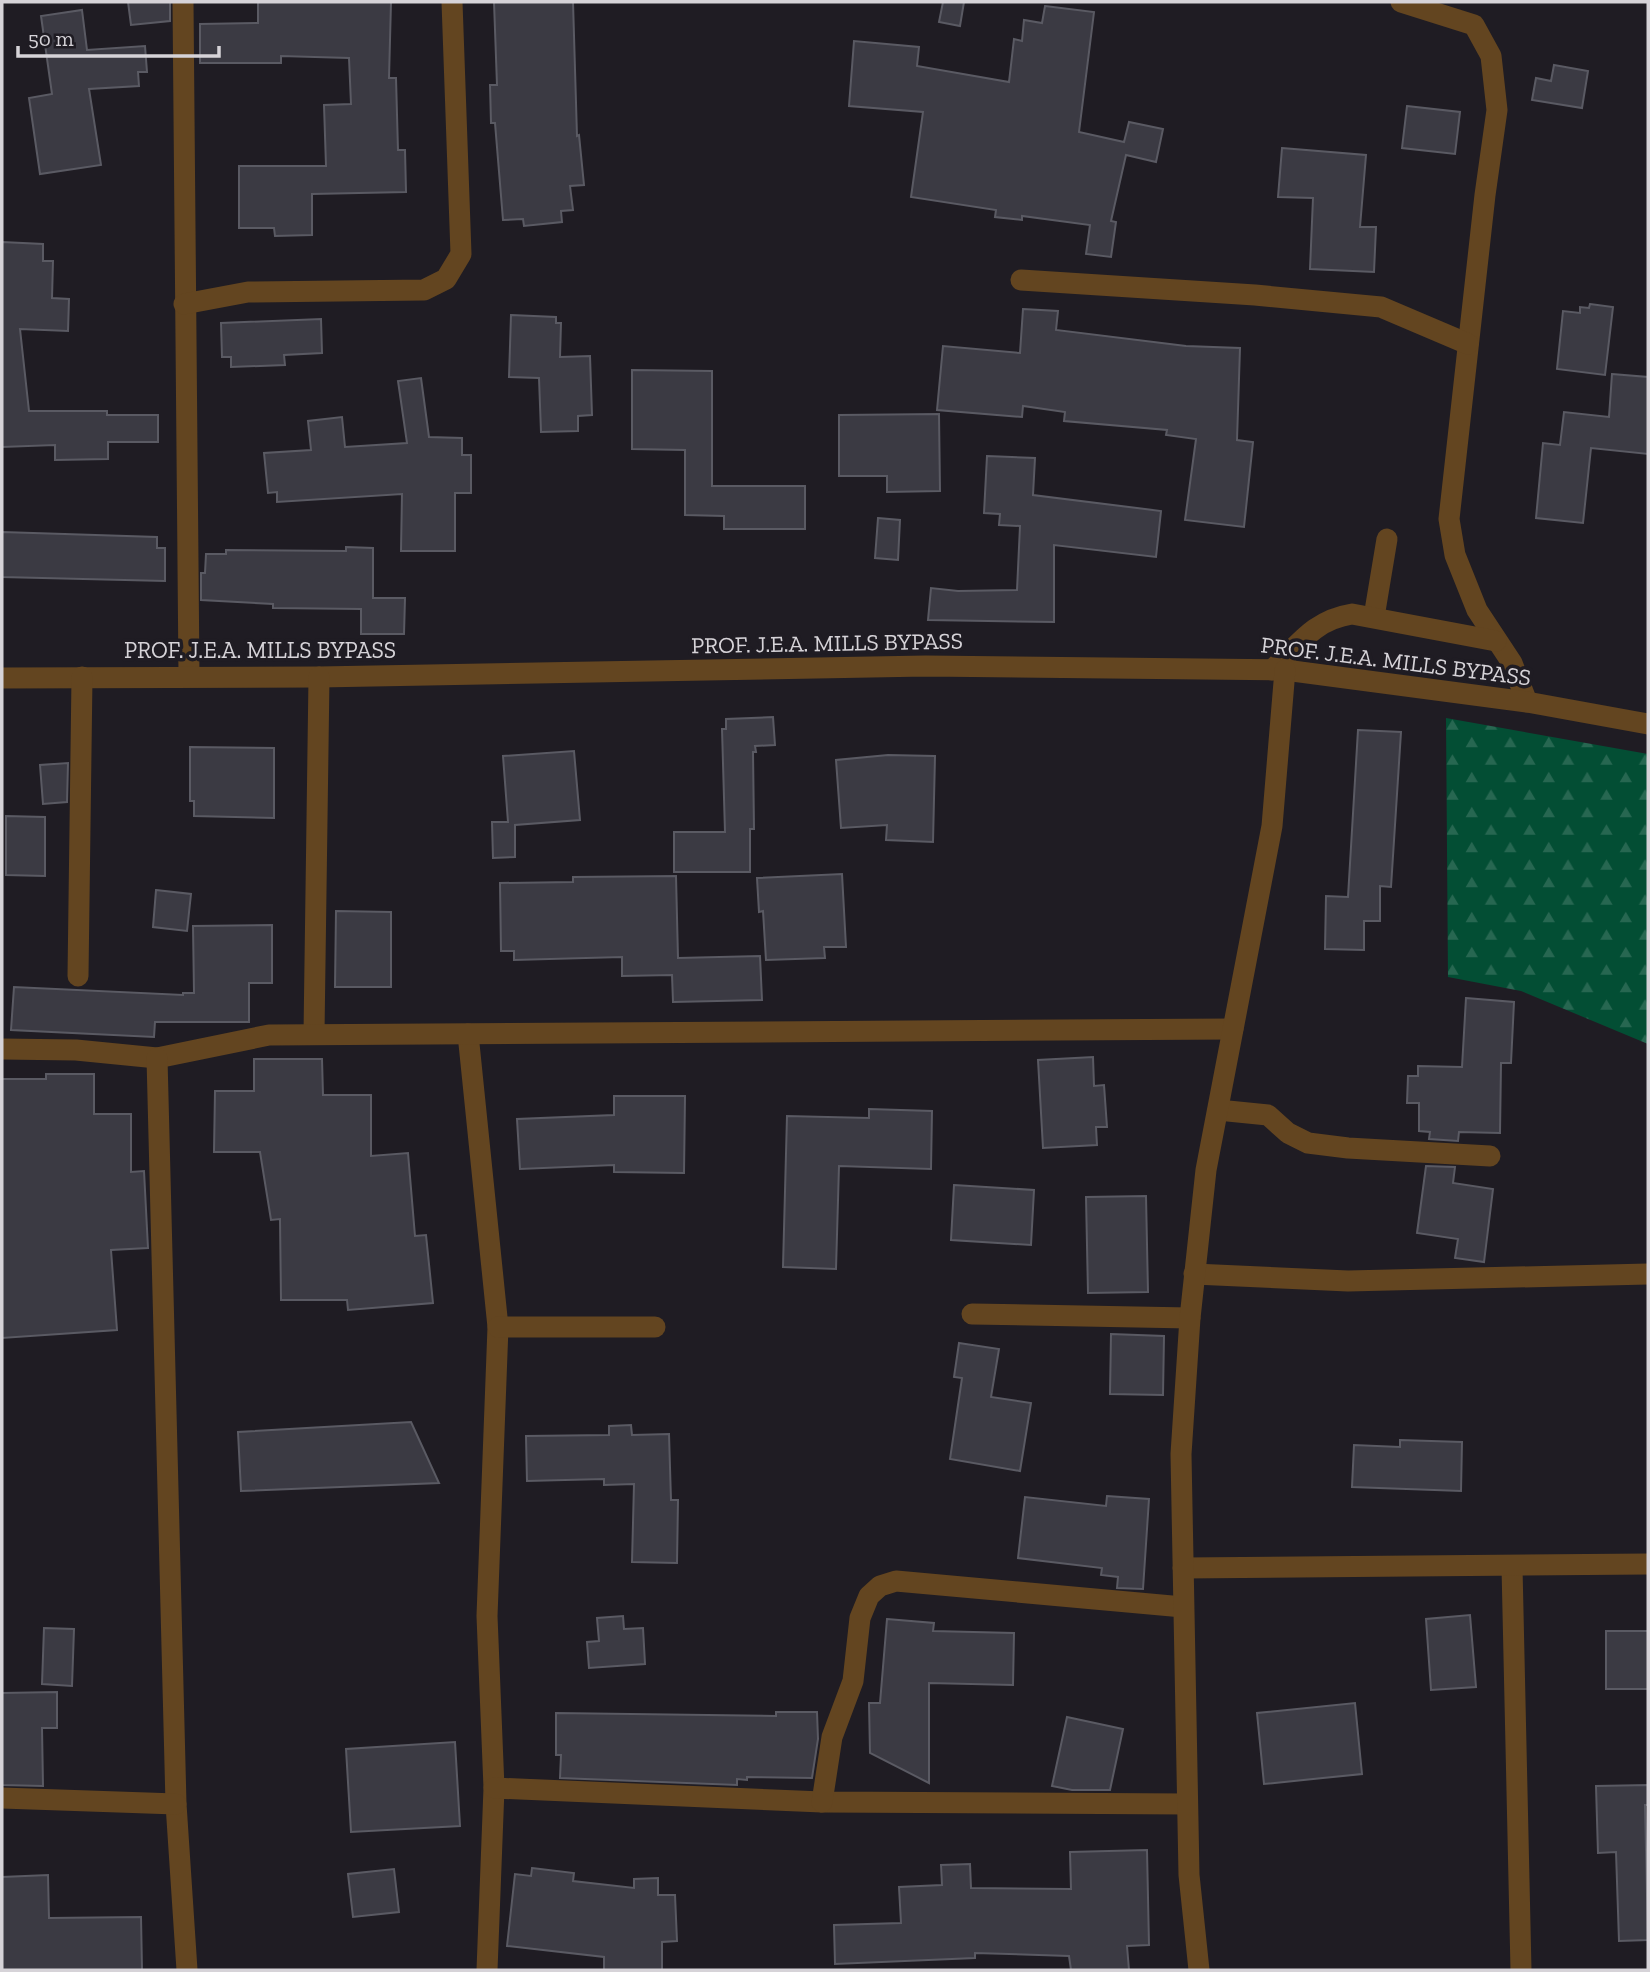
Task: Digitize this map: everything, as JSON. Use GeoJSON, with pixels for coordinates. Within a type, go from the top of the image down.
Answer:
{"type":"FeatureCollection","features":[{"type":"Feature","properties":{"kind":"street"},"geometry":{"type":"LineString","coordinates":[[183,2],[189,676]]}},
{"type":"Feature","properties":{"kind":"street"},"geometry":{"type":"LineString","coordinates":[[184,304],[248,292],[424,290],[446,279],[461,254],[452,2]]}},
{"type":"Feature","properties":{"kind":"street"},"geometry":{"type":"LineString","coordinates":[[1401,2],[1474,25],[1491,56],[1497,110],[1449,519],[1455,555],[1477,610],[1512,663],[1527,702]]}},
{"type":"Feature","properties":{"kind":"street"},"geometry":{"type":"LineString","coordinates":[[1021,280],[1255,295],[1381,307],[1468,344]]}},
{"type":"Feature","properties":{"kind":"street"},"geometry":{"type":"LineString","coordinates":[[1374,617],[1387,539]]}},
{"type":"Feature","properties":{"kind":"street"},"geometry":{"type":"LineString","coordinates":[[1199,1970],[1189,1875],[1181,1454],[1190,1318],[1206,1171],[1272,827],[1279,670],[1318,625],[1333,617],[1352,614],[1496,641]]}},
{"type":"Feature","properties":{"kind":"street","name":"PROF. J.E.A. MILLS BYPASS"},"geometry":{"type":"LineString","coordinates":[[2,678],[318,677],[926,666],[1279,670],[1527,702],[1648,724]]}},
{"type":"Feature","properties":{"kind":"street"},"geometry":{"type":"LineString","coordinates":[[78,976],[82,677]]}},
{"type":"Feature","properties":{"kind":"street"},"geometry":{"type":"LineString","coordinates":[[314,1034],[318,677]]}},
{"type":"Feature","properties":{"kind":"street"},"geometry":{"type":"LineString","coordinates":[[2,1049],[76,1050],[157,1058],[269,1035],[1233,1029]]}},
{"type":"Feature","properties":{"kind":"street"},"geometry":{"type":"LineString","coordinates":[[468,1034],[498,1326],[488,1616],[494,1788],[487,1970]]}},
{"type":"Feature","properties":{"kind":"street"},"geometry":{"type":"LineString","coordinates":[[157,1058],[176,1804],[187,1970]]}},
{"type":"Feature","properties":{"kind":"street"},"geometry":{"type":"LineString","coordinates":[[1218,1110],[1268,1115],[1297,1140],[1308,1143],[1348,1148],[1490,1156]]}},
{"type":"Feature","properties":{"kind":"street"},"geometry":{"type":"LineString","coordinates":[[1194,1274],[1348,1281],[1648,1274]]}},
{"type":"Feature","properties":{"kind":"street"},"geometry":{"type":"LineString","coordinates":[[972,1314],[1190,1318]]}},
{"type":"Feature","properties":{"kind":"street"},"geometry":{"type":"LineString","coordinates":[[498,1326],[655,1327]]}},
{"type":"Feature","properties":{"kind":"street"},"geometry":{"type":"LineString","coordinates":[[1183,1568],[1648,1564]]}},
{"type":"Feature","properties":{"kind":"street"},"geometry":{"type":"LineString","coordinates":[[1512,1567],[1521,1970]]}},
{"type":"Feature","properties":{"kind":"street"},"geometry":{"type":"LineString","coordinates":[[822,1802],[832,1737],[853,1681],[860,1618],[869,1596],[880,1586],[896,1581],[1183,1607]]}},
{"type":"Feature","properties":{"kind":"street"},"geometry":{"type":"LineString","coordinates":[[494,1788],[822,1802],[1187,1804]]}},
{"type":"Feature","properties":{"kind":"street"},"geometry":{"type":"LineString","coordinates":[[2,1798],[176,1804]]}},
{"type":"Feature","properties":{"kind":"green space"},"geometry":{"type":"Polygon","coordinates":[[[1446,718],[1648,754],[1648,1044],[1521,991],[1448,977],[1446,718]]]}},
{"type":"Feature","properties":{"kind":"building"},"geometry":{"type":"Polygon","coordinates":[[[128,2],[170,2],[170,21],[131,25],[128,2]]]}},
{"type":"Feature","properties":{"kind":"building"},"geometry":{"type":"Polygon","coordinates":[[[258,2],[391,2],[389,78],[396,78],[398,150],[405,150],[406,192],[312,194],[312,235],[275,236],[274,228],[239,228],[239,166],[326,166],[324,105],[351,104],[349,58],[281,56],[281,63],[200,63],[200,24],[258,23],[258,2]]]}},
{"type":"Feature","properties":{"kind":"building"},"geometry":{"type":"Polygon","coordinates":[[[494,2],[573,2],[577,136],[579,135],[584,185],[570,186],[573,210],[561,211],[562,222],[524,226],[523,219],[503,220],[495,123],[491,123],[490,85],[497,85],[494,2]]]}},
{"type":"Feature","properties":{"kind":"building"},"geometry":{"type":"Polygon","coordinates":[[[943,2],[964,2],[960,26],[939,22],[943,2]]]}},
{"type":"Feature","properties":{"kind":"building"},"geometry":{"type":"Polygon","coordinates":[[[1045,6],[1094,12],[1079,132],[1124,142],[1129,122],[1163,129],[1156,162],[1126,155],[1111,221],[1116,222],[1111,257],[1086,254],[1090,225],[1022,216],[1022,220],[995,217],[996,210],[911,197],[923,112],[849,106],[854,41],[919,47],[917,66],[1009,82],[1014,39],[1022,41],[1024,20],[1042,23],[1045,6]]]}},
{"type":"Feature","properties":{"kind":"building"},"geometry":{"type":"Polygon","coordinates":[[[82,10],[87,50],[145,46],[147,72],[138,72],[139,86],[89,89],[101,165],[40,174],[29,98],[52,94],[41,16],[82,10]]]}},
{"type":"Feature","properties":{"kind":"building"},"geometry":{"type":"Polygon","coordinates":[[[1554,65],[1588,71],[1582,108],[1532,100],[1536,78],[1551,81],[1554,65]]]}},
{"type":"Feature","properties":{"kind":"building"},"geometry":{"type":"Polygon","coordinates":[[[1407,106],[1460,112],[1455,154],[1402,148],[1407,106]]]}},
{"type":"Feature","properties":{"kind":"building"},"geometry":{"type":"Polygon","coordinates":[[[1282,148],[1366,155],[1360,227],[1376,227],[1374,272],[1310,269],[1313,198],[1278,197],[1282,148]]]}},
{"type":"Feature","properties":{"kind":"building"},"geometry":{"type":"Polygon","coordinates":[[[2,242],[43,244],[43,261],[53,261],[52,298],[69,299],[68,331],[20,329],[29,411],[107,411],[107,415],[158,415],[158,442],[108,442],[108,459],[55,460],[55,445],[2,447],[2,242]]]}},
{"type":"Feature","properties":{"kind":"building"},"geometry":{"type":"Polygon","coordinates":[[[1590,304],[1613,307],[1605,375],[1557,369],[1563,311],[1580,313],[1580,307],[1589,308],[1590,304]]]}},
{"type":"Feature","properties":{"kind":"building"},"geometry":{"type":"Polygon","coordinates":[[[1023,309],[1058,311],[1056,330],[1186,346],[1240,348],[1237,440],[1253,442],[1244,527],[1185,520],[1196,439],[1166,435],[1167,430],[1064,421],[1065,412],[1023,406],[1022,417],[937,410],[943,346],[1020,353],[1023,309]]]}},
{"type":"Feature","properties":{"kind":"building"},"geometry":{"type":"Polygon","coordinates":[[[511,315],[556,317],[556,323],[561,323],[560,357],[590,356],[592,415],[578,416],[578,431],[541,432],[539,378],[509,377],[511,315]]]}},
{"type":"Feature","properties":{"kind":"building"},"geometry":{"type":"Polygon","coordinates":[[[321,319],[322,353],[284,355],[285,365],[231,367],[231,357],[222,357],[221,323],[321,319]]]}},
{"type":"Feature","properties":{"kind":"building"},"geometry":{"type":"Polygon","coordinates":[[[632,370],[712,371],[712,486],[805,486],[805,529],[724,529],[724,516],[685,515],[685,450],[632,449],[632,370]]]}},
{"type":"Feature","properties":{"kind":"building"},"geometry":{"type":"Polygon","coordinates":[[[1612,374],[1648,377],[1648,454],[1591,448],[1583,523],[1536,518],[1543,443],[1560,445],[1564,412],[1609,417],[1612,374]]]}},
{"type":"Feature","properties":{"kind":"building"},"geometry":{"type":"Polygon","coordinates":[[[421,378],[429,437],[462,438],[462,455],[471,455],[471,493],[455,493],[455,551],[401,551],[402,494],[277,502],[277,492],[268,493],[264,453],[311,450],[308,421],[342,417],[345,447],[407,443],[398,381],[421,378]]]}},
{"type":"Feature","properties":{"kind":"building"},"geometry":{"type":"Polygon","coordinates":[[[939,414],[940,491],[887,492],[887,476],[839,476],[839,415],[939,414]]]}},
{"type":"Feature","properties":{"kind":"building"},"geometry":{"type":"Polygon","coordinates":[[[987,456],[1035,458],[1033,495],[1161,511],[1156,557],[1054,545],[1054,622],[928,620],[931,588],[958,591],[1017,590],[1020,526],[999,525],[1000,514],[984,513],[987,456]]]}},
{"type":"Feature","properties":{"kind":"building"},"geometry":{"type":"Polygon","coordinates":[[[878,518],[900,520],[898,560],[875,558],[878,518]]]}},
{"type":"Feature","properties":{"kind":"building"},"geometry":{"type":"Polygon","coordinates":[[[2,532],[157,537],[157,548],[165,548],[165,581],[2,577],[2,532]]]}},
{"type":"Feature","properties":{"kind":"building"},"geometry":{"type":"Polygon","coordinates":[[[346,547],[373,548],[373,598],[405,598],[404,634],[361,634],[361,609],[273,608],[273,604],[201,600],[201,573],[205,573],[206,554],[226,554],[226,550],[346,551],[346,547]]]}},
{"type":"Feature","properties":{"kind":"building"},"geometry":{"type":"Polygon","coordinates":[[[773,717],[775,745],[755,746],[756,752],[753,752],[754,829],[750,829],[750,872],[674,872],[674,832],[725,832],[722,729],[726,729],[726,719],[773,717]]]}},
{"type":"Feature","properties":{"kind":"building"},"geometry":{"type":"Polygon","coordinates":[[[1358,730],[1401,732],[1391,887],[1380,886],[1380,921],[1364,921],[1364,950],[1325,949],[1326,896],[1348,897],[1358,730]]]}},
{"type":"Feature","properties":{"kind":"building"},"geometry":{"type":"Polygon","coordinates":[[[190,747],[274,748],[274,818],[194,816],[194,801],[190,801],[190,747]]]}},
{"type":"Feature","properties":{"kind":"building"},"geometry":{"type":"Polygon","coordinates":[[[574,751],[580,820],[515,825],[515,857],[493,858],[492,822],[508,822],[503,756],[574,751]]]}},
{"type":"Feature","properties":{"kind":"building"},"geometry":{"type":"Polygon","coordinates":[[[888,755],[935,756],[933,842],[886,840],[887,825],[841,828],[836,760],[888,755]]]}},
{"type":"Feature","properties":{"kind":"building"},"geometry":{"type":"Polygon","coordinates":[[[68,763],[67,802],[43,804],[40,765],[68,763]]]}},
{"type":"Feature","properties":{"kind":"building"},"geometry":{"type":"Polygon","coordinates":[[[6,816],[45,817],[45,876],[6,875],[6,816]]]}},
{"type":"Feature","properties":{"kind":"building"},"geometry":{"type":"Polygon","coordinates":[[[842,874],[846,947],[824,947],[825,958],[766,960],[763,911],[759,912],[757,878],[842,874]]]}},
{"type":"Feature","properties":{"kind":"building"},"geometry":{"type":"Polygon","coordinates":[[[676,876],[678,958],[760,956],[762,1000],[673,1002],[672,975],[622,976],[622,957],[514,960],[514,951],[501,951],[500,883],[573,882],[573,877],[676,876]]]}},
{"type":"Feature","properties":{"kind":"building"},"geometry":{"type":"Polygon","coordinates":[[[156,890],[191,894],[187,931],[153,927],[156,890]]]}},
{"type":"Feature","properties":{"kind":"building"},"geometry":{"type":"Polygon","coordinates":[[[336,911],[391,912],[391,987],[335,987],[336,911]]]}},
{"type":"Feature","properties":{"kind":"building"},"geometry":{"type":"Polygon","coordinates":[[[272,925],[272,983],[249,983],[249,1022],[155,1022],[154,1037],[11,1030],[14,987],[183,995],[194,993],[193,926],[272,925]]]}},
{"type":"Feature","properties":{"kind":"building"},"geometry":{"type":"Polygon","coordinates":[[[1466,998],[1514,1002],[1511,1063],[1501,1063],[1500,1133],[1459,1132],[1458,1141],[1429,1139],[1430,1132],[1419,1131],[1419,1103],[1407,1103],[1408,1076],[1418,1076],[1418,1066],[1462,1067],[1466,998]]]}},
{"type":"Feature","properties":{"kind":"building"},"geometry":{"type":"Polygon","coordinates":[[[1093,1057],[1094,1086],[1104,1085],[1107,1127],[1096,1127],[1097,1145],[1043,1148],[1038,1060],[1093,1057]]]}},
{"type":"Feature","properties":{"kind":"building"},"geometry":{"type":"Polygon","coordinates":[[[254,1059],[322,1059],[323,1095],[371,1095],[371,1156],[408,1153],[415,1236],[426,1235],[433,1303],[348,1310],[347,1300],[281,1300],[280,1219],[271,1220],[260,1152],[214,1152],[215,1091],[254,1091],[254,1059]]]}},
{"type":"Feature","properties":{"kind":"building"},"geometry":{"type":"Polygon","coordinates":[[[46,1074],[94,1074],[94,1114],[131,1114],[131,1172],[144,1171],[148,1248],[111,1250],[117,1330],[2,1338],[2,1079],[46,1079],[46,1074]]]}},
{"type":"Feature","properties":{"kind":"building"},"geometry":{"type":"Polygon","coordinates":[[[614,1096],[685,1096],[684,1173],[614,1172],[614,1165],[520,1169],[517,1119],[614,1115],[614,1096]]]}},
{"type":"Feature","properties":{"kind":"building"},"geometry":{"type":"Polygon","coordinates":[[[869,1109],[932,1111],[931,1169],[839,1166],[836,1269],[783,1267],[787,1116],[869,1118],[869,1109]]]}},
{"type":"Feature","properties":{"kind":"building"},"geometry":{"type":"Polygon","coordinates":[[[1426,1166],[1455,1167],[1453,1183],[1493,1189],[1484,1262],[1455,1258],[1458,1239],[1417,1233],[1426,1166]]]}},
{"type":"Feature","properties":{"kind":"building"},"geometry":{"type":"Polygon","coordinates":[[[954,1185],[1034,1190],[1031,1245],[951,1240],[954,1185]]]}},
{"type":"Feature","properties":{"kind":"building"},"geometry":{"type":"Polygon","coordinates":[[[1146,1196],[1148,1292],[1088,1293],[1086,1197],[1146,1196]]]}},
{"type":"Feature","properties":{"kind":"building"},"geometry":{"type":"Polygon","coordinates":[[[1111,1334],[1164,1336],[1163,1395],[1110,1394],[1111,1334]]]}},
{"type":"Feature","properties":{"kind":"building"},"geometry":{"type":"Polygon","coordinates":[[[959,1343],[999,1349],[991,1397],[1031,1403],[1020,1471],[950,1459],[962,1378],[954,1377],[959,1343]]]}},
{"type":"Feature","properties":{"kind":"building"},"geometry":{"type":"Polygon","coordinates":[[[411,1422],[439,1483],[241,1491],[238,1432],[411,1422]]]}},
{"type":"Feature","properties":{"kind":"building"},"geometry":{"type":"Polygon","coordinates":[[[631,1425],[632,1435],[669,1434],[671,1500],[678,1500],[677,1563],[632,1562],[634,1484],[604,1485],[604,1479],[527,1481],[526,1436],[609,1435],[609,1426],[631,1425]]]}},
{"type":"Feature","properties":{"kind":"building"},"geometry":{"type":"Polygon","coordinates":[[[1400,1440],[1462,1442],[1461,1491],[1352,1487],[1354,1445],[1400,1447],[1400,1440]]]}},
{"type":"Feature","properties":{"kind":"building"},"geometry":{"type":"Polygon","coordinates":[[[1107,1496],[1149,1499],[1143,1589],[1117,1588],[1118,1577],[1101,1575],[1102,1568],[1018,1558],[1025,1497],[1106,1506],[1107,1496]]]}},
{"type":"Feature","properties":{"kind":"building"},"geometry":{"type":"Polygon","coordinates":[[[1470,1615],[1476,1687],[1431,1690],[1426,1619],[1470,1615]]]}},
{"type":"Feature","properties":{"kind":"building"},"geometry":{"type":"Polygon","coordinates":[[[623,1616],[624,1629],[643,1628],[645,1664],[589,1668],[587,1642],[599,1641],[597,1618],[623,1616]]]}},
{"type":"Feature","properties":{"kind":"building"},"geometry":{"type":"Polygon","coordinates":[[[887,1619],[934,1623],[933,1631],[1014,1633],[1013,1685],[929,1683],[929,1783],[870,1753],[869,1703],[880,1703],[887,1619]]]}},
{"type":"Feature","properties":{"kind":"building"},"geometry":{"type":"Polygon","coordinates":[[[44,1628],[74,1629],[72,1686],[42,1684],[44,1628]]]}},
{"type":"Feature","properties":{"kind":"building"},"geometry":{"type":"Polygon","coordinates":[[[1606,1631],[1648,1631],[1648,1689],[1606,1689],[1606,1631]]]}},
{"type":"Feature","properties":{"kind":"building"},"geometry":{"type":"Polygon","coordinates":[[[57,1692],[57,1728],[42,1728],[43,1786],[2,1785],[2,1693],[57,1692]]]}},
{"type":"Feature","properties":{"kind":"building"},"geometry":{"type":"Polygon","coordinates":[[[1355,1703],[1362,1774],[1264,1784],[1257,1713],[1355,1703]]]}},
{"type":"Feature","properties":{"kind":"building"},"geometry":{"type":"Polygon","coordinates":[[[776,1712],[817,1712],[818,1739],[812,1778],[747,1777],[747,1780],[737,1779],[737,1785],[560,1778],[561,1755],[556,1755],[556,1713],[776,1716],[776,1712]]]}},
{"type":"Feature","properties":{"kind":"building"},"geometry":{"type":"Polygon","coordinates":[[[1067,1717],[1123,1729],[1110,1790],[1072,1790],[1052,1786],[1067,1717]]]}},
{"type":"Feature","properties":{"kind":"building"},"geometry":{"type":"Polygon","coordinates":[[[455,1742],[460,1826],[351,1832],[346,1749],[455,1742]]]}},
{"type":"Feature","properties":{"kind":"building"},"geometry":{"type":"Polygon","coordinates":[[[1648,1785],[1648,1805],[1645,1805],[1648,1940],[1619,1941],[1616,1852],[1598,1853],[1596,1786],[1648,1785]]]}},
{"type":"Feature","properties":{"kind":"building"},"geometry":{"type":"Polygon","coordinates":[[[1147,1850],[1149,1945],[1127,1946],[1129,1970],[1071,1970],[1069,1956],[975,1953],[975,1958],[835,1964],[834,1925],[901,1923],[899,1887],[942,1885],[941,1865],[970,1864],[971,1888],[1071,1889],[1070,1852],[1147,1850]]]}},
{"type":"Feature","properties":{"kind":"building"},"geometry":{"type":"Polygon","coordinates":[[[532,1868],[574,1873],[573,1881],[634,1888],[634,1879],[658,1878],[658,1895],[675,1895],[677,1941],[662,1942],[662,1970],[604,1970],[604,1957],[507,1946],[515,1874],[531,1876],[532,1868]]]}},
{"type":"Feature","properties":{"kind":"building"},"geometry":{"type":"Polygon","coordinates":[[[394,1869],[399,1912],[353,1917],[348,1874],[394,1869]]]}},
{"type":"Feature","properties":{"kind":"building"},"geometry":{"type":"Polygon","coordinates":[[[48,1875],[49,1918],[141,1917],[142,1970],[2,1970],[2,1877],[48,1875]]]}}]}
